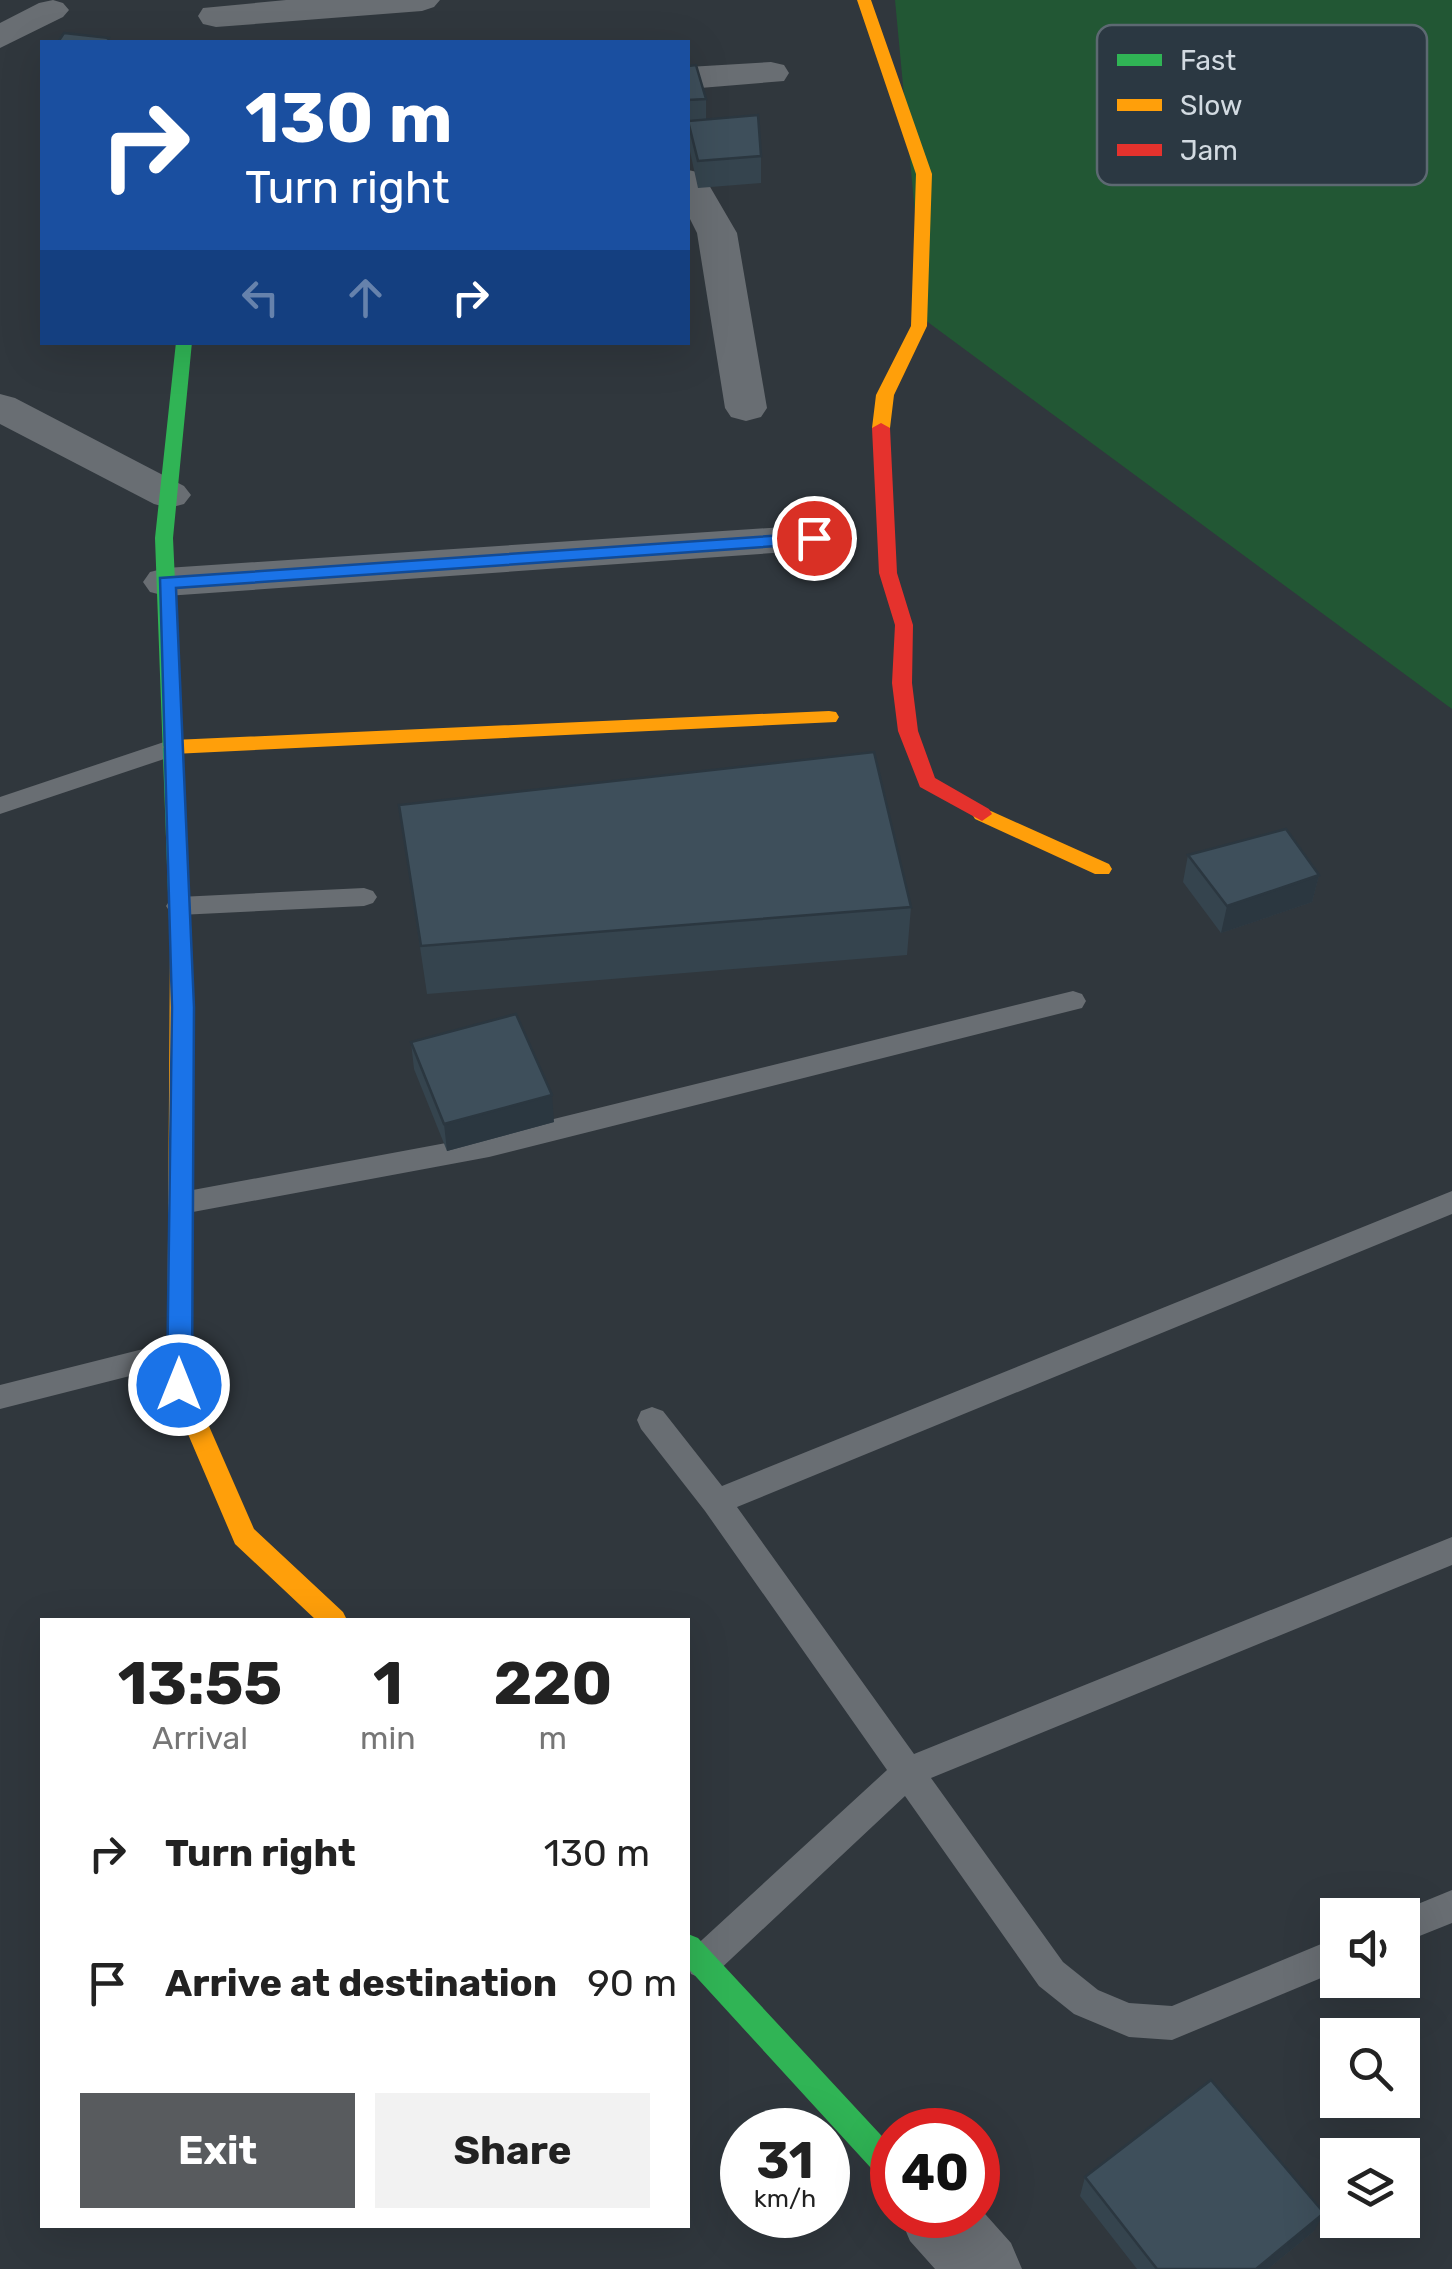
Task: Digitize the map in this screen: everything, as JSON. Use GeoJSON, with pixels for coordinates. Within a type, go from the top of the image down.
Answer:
{"type":"FeatureCollection","features":[{"type":"Feature","properties":{"kind":"street"},"geometry":{"type":"LineString","coordinates":[[215,19],[422,0]]}},
{"type":"Feature","properties":{"kind":"street"},"geometry":{"type":"LineString","coordinates":[[864,0],[924,174],[919,326],[885,395],[878,445],[888,574],[904,625],[902,683],[908,732],[927,782],[1008,828],[1102,869]]}},
{"type":"Feature","properties":{"kind":"street"},"geometry":{"type":"LineString","coordinates":[[0,37],[51,10]]}},
{"type":"Feature","properties":{"kind":"street"},"geometry":{"type":"LineString","coordinates":[[690,78],[771,73]]}},
{"type":"Feature","properties":{"kind":"street"},"geometry":{"type":"LineString","coordinates":[[690,185],[716,233],[746,408]]}},
{"type":"Feature","properties":{"kind":"street"},"geometry":{"type":"LineString","coordinates":[[184,345],[164,538],[183,1007],[179,1385],[244,1536],[332,1618]]}},
{"type":"Feature","properties":{"kind":"street"},"geometry":{"type":"LineString","coordinates":[[0,407],[169,495]]}},
{"type":"Feature","properties":{"kind":"street"},"geometry":{"type":"LineString","coordinates":[[166,582],[814,538]]}},
{"type":"Feature","properties":{"kind":"street"},"geometry":{"type":"LineString","coordinates":[[173,747],[829,717]]}},
{"type":"Feature","properties":{"kind":"street"},"geometry":{"type":"LineString","coordinates":[[695,1955],[870,2144]]}},
{"type":"Feature","properties":{"kind":"street"},"geometry":{"type":"LineString","coordinates":[[957,2238],[985,2269]]}},
{"type":"Feature","properties":{"kind":"lane"},"geometry":{"type":"LineString","coordinates":[[0,806],[173,747]]}},
{"type":"Feature","properties":{"kind":"lane"},"geometry":{"type":"LineString","coordinates":[[179,906],[364,897]]}},
{"type":"Feature","properties":{"kind":"lane"},"geometry":{"type":"LineString","coordinates":[[182,1203],[489,1146],[1073,1000]]}},
{"type":"Feature","properties":{"kind":"lane"},"geometry":{"type":"LineString","coordinates":[[716,1502],[1452,1202]]}},
{"type":"Feature","properties":{"kind":"lane"},"geometry":{"type":"LineString","coordinates":[[0,1397],[179,1352]]}},
{"type":"Feature","properties":{"kind":"lane"},"geometry":{"type":"LineString","coordinates":[[652,1420],[716,1502],[1052,1974],[1100,2008],[1129,2020],[1172,2023],[1320,1961]]}},
{"type":"Feature","properties":{"kind":"lane"},"geometry":{"type":"LineString","coordinates":[[695,1955],[909,1771],[1452,1551]]}},
{"type":"Feature","properties":{"kind":"lane"},"geometry":{"type":"LineString","coordinates":[[1420,1919],[1452,1906]]}},
{"type":"Feature","properties":{"kind":"green space"},"geometry":{"type":"Polygon","coordinates":[[[895,0],[1452,0],[1452,709],[925,320],[895,0]]]}},
{"type":"Feature","properties":{"kind":"building"},"geometry":{"type":"Polygon","coordinates":[[[64,33],[109,38],[108,40],[59,40],[64,33]]]}},
{"type":"Feature","properties":{"kind":"building"},"geometry":{"type":"Polygon","coordinates":[[[696,65],[706,99],[690,100],[690,66],[696,65]]]}},
{"type":"Feature","properties":{"kind":"building"},"geometry":{"type":"Polygon","coordinates":[[[758,115],[761,156],[698,161],[690,121],[758,115]]]}},
{"type":"Feature","properties":{"kind":"building"},"geometry":{"type":"Polygon","coordinates":[[[874,752],[911,907],[421,946],[399,805],[874,752]]]}},
{"type":"Feature","properties":{"kind":"building"},"geometry":{"type":"Polygon","coordinates":[[[1286,829],[1319,875],[1227,906],[1188,855],[1286,829]]]}},
{"type":"Feature","properties":{"kind":"building"},"geometry":{"type":"Polygon","coordinates":[[[516,1014],[552,1095],[444,1124],[411,1042],[516,1014]]]}},
{"type":"Feature","properties":{"kind":"building"},"geometry":{"type":"Polygon","coordinates":[[[1211,2080],[1320,2208],[1320,2216],[1256,2269],[1157,2269],[1085,2177],[1211,2080]]]}},
{"type":"Feature","properties":{"kind":"traffic: fast"},"geometry":{"type":"LineString","coordinates":[[181,947],[164,538],[184,345]]}},
{"type":"Feature","properties":{"kind":"traffic: fast"},"geometry":{"type":"LineString","coordinates":[[690,1950],[870,2144]]}},
{"type":"Feature","properties":{"kind":"traffic: slow"},"geometry":{"type":"LineString","coordinates":[[864,0],[924,174],[919,326],[885,395],[881,428]]}},
{"type":"Feature","properties":{"kind":"traffic: slow"},"geometry":{"type":"LineString","coordinates":[[173,747],[829,717]]}},
{"type":"Feature","properties":{"kind":"traffic: slow"},"geometry":{"type":"LineString","coordinates":[[982,814],[1102,869]]}},
{"type":"Feature","properties":{"kind":"traffic: slow"},"geometry":{"type":"LineString","coordinates":[[181,947],[179,1385],[244,1536],[332,1618]]}},
{"type":"Feature","properties":{"kind":"traffic: jam"},"geometry":{"type":"LineString","coordinates":[[881,428],[888,573],[904,625],[902,683],[908,731],[927,782],[982,814]]}},
{"type":"Feature","properties":{"kind":"route"},"geometry":{"type":"LineString","coordinates":[[179,1385],[183,1007],[166,582],[814,538]]}}]}
